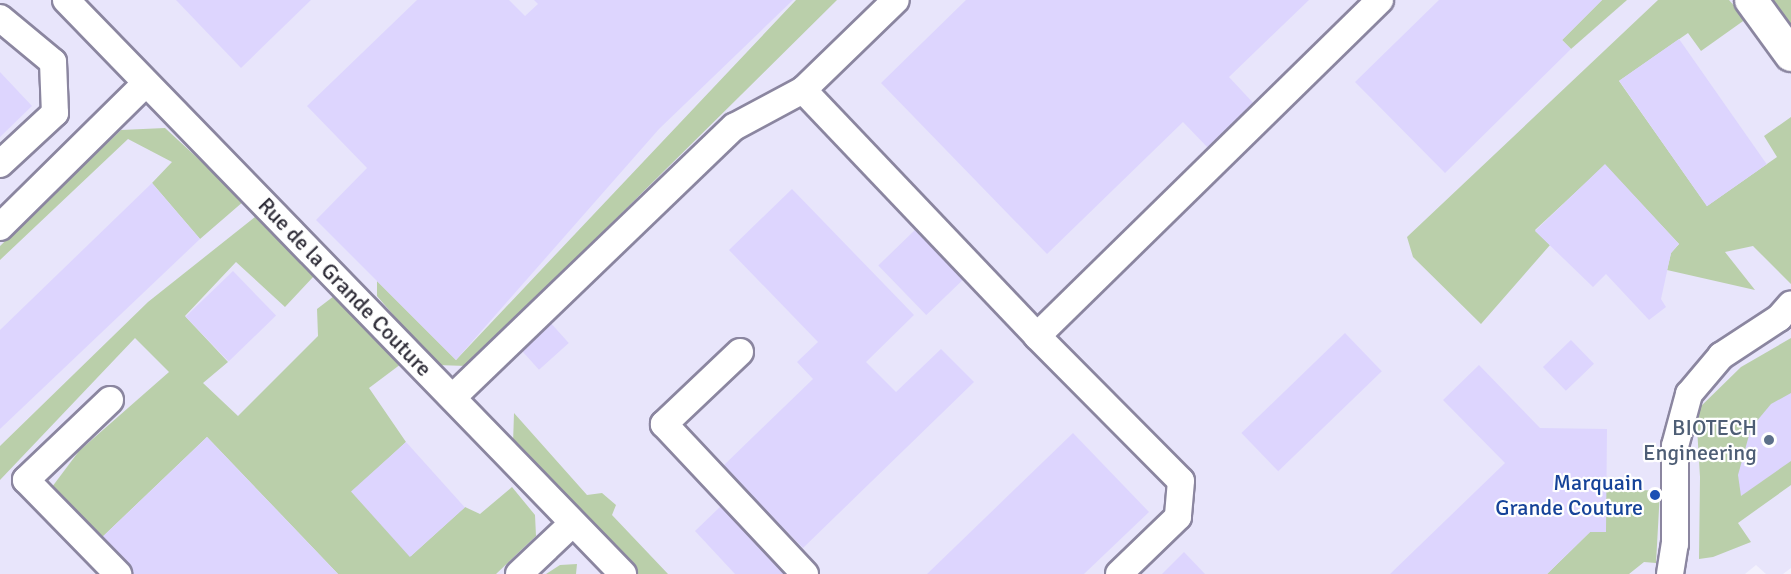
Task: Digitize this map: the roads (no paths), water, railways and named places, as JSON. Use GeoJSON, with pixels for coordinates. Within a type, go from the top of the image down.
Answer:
{"type":"FeatureCollection","features":[{"type":"Feature","properties":{"kind":"main road"},"geometry":{"type":"LineString","coordinates":[[1751,0],[1791,55]]}},
{"type":"Feature","properties":{"kind":"street","name":"Rue de la Grande Couture"},"geometry":{"type":"LineString","coordinates":[[66,0],[145,84],[453,397],[623,574]]}},
{"type":"Feature","properties":{"kind":"street"},"geometry":{"type":"LineString","coordinates":[[453,397],[734,127],[803,90],[896,0]]}},
{"type":"Feature","properties":{"kind":"street"},"geometry":{"type":"LineString","coordinates":[[1036,336],[1380,0]]}},
{"type":"Feature","properties":{"kind":"street"},"geometry":{"type":"LineString","coordinates":[[0,18],[53,62],[55,113],[0,164]]}},
{"type":"Feature","properties":{"kind":"street"},"geometry":{"type":"LineString","coordinates":[[0,227],[145,84]]}},
{"type":"Feature","properties":{"kind":"street"},"geometry":{"type":"LineString","coordinates":[[803,90],[1036,336],[1180,481],[1178,517],[1119,574]]}},
{"type":"Feature","properties":{"kind":"street"},"geometry":{"type":"LineString","coordinates":[[1670,574],[1675,544],[1675,446],[1689,394],[1722,356],[1787,312]]}},
{"type":"Feature","properties":{"kind":"street"},"geometry":{"type":"LineString","coordinates":[[740,352],[664,424],[805,574]]}},
{"type":"Feature","properties":{"kind":"street"},"geometry":{"type":"LineString","coordinates":[[110,400],[26,480],[118,574]]}},
{"type":"Feature","properties":{"kind":"street"},"geometry":{"type":"LineString","coordinates":[[519,574],[573,523]]}},
{"type":"Feature","properties":{"kind":"place","name":"BIOTECH Engineering"},"geometry":{"type":"Point","coordinates":[1769,440]}},
{"type":"Feature","properties":{"kind":"place","name":"Marquain Grande Couture"},"geometry":{"type":"Point","coordinates":[1655,495]}}]}
